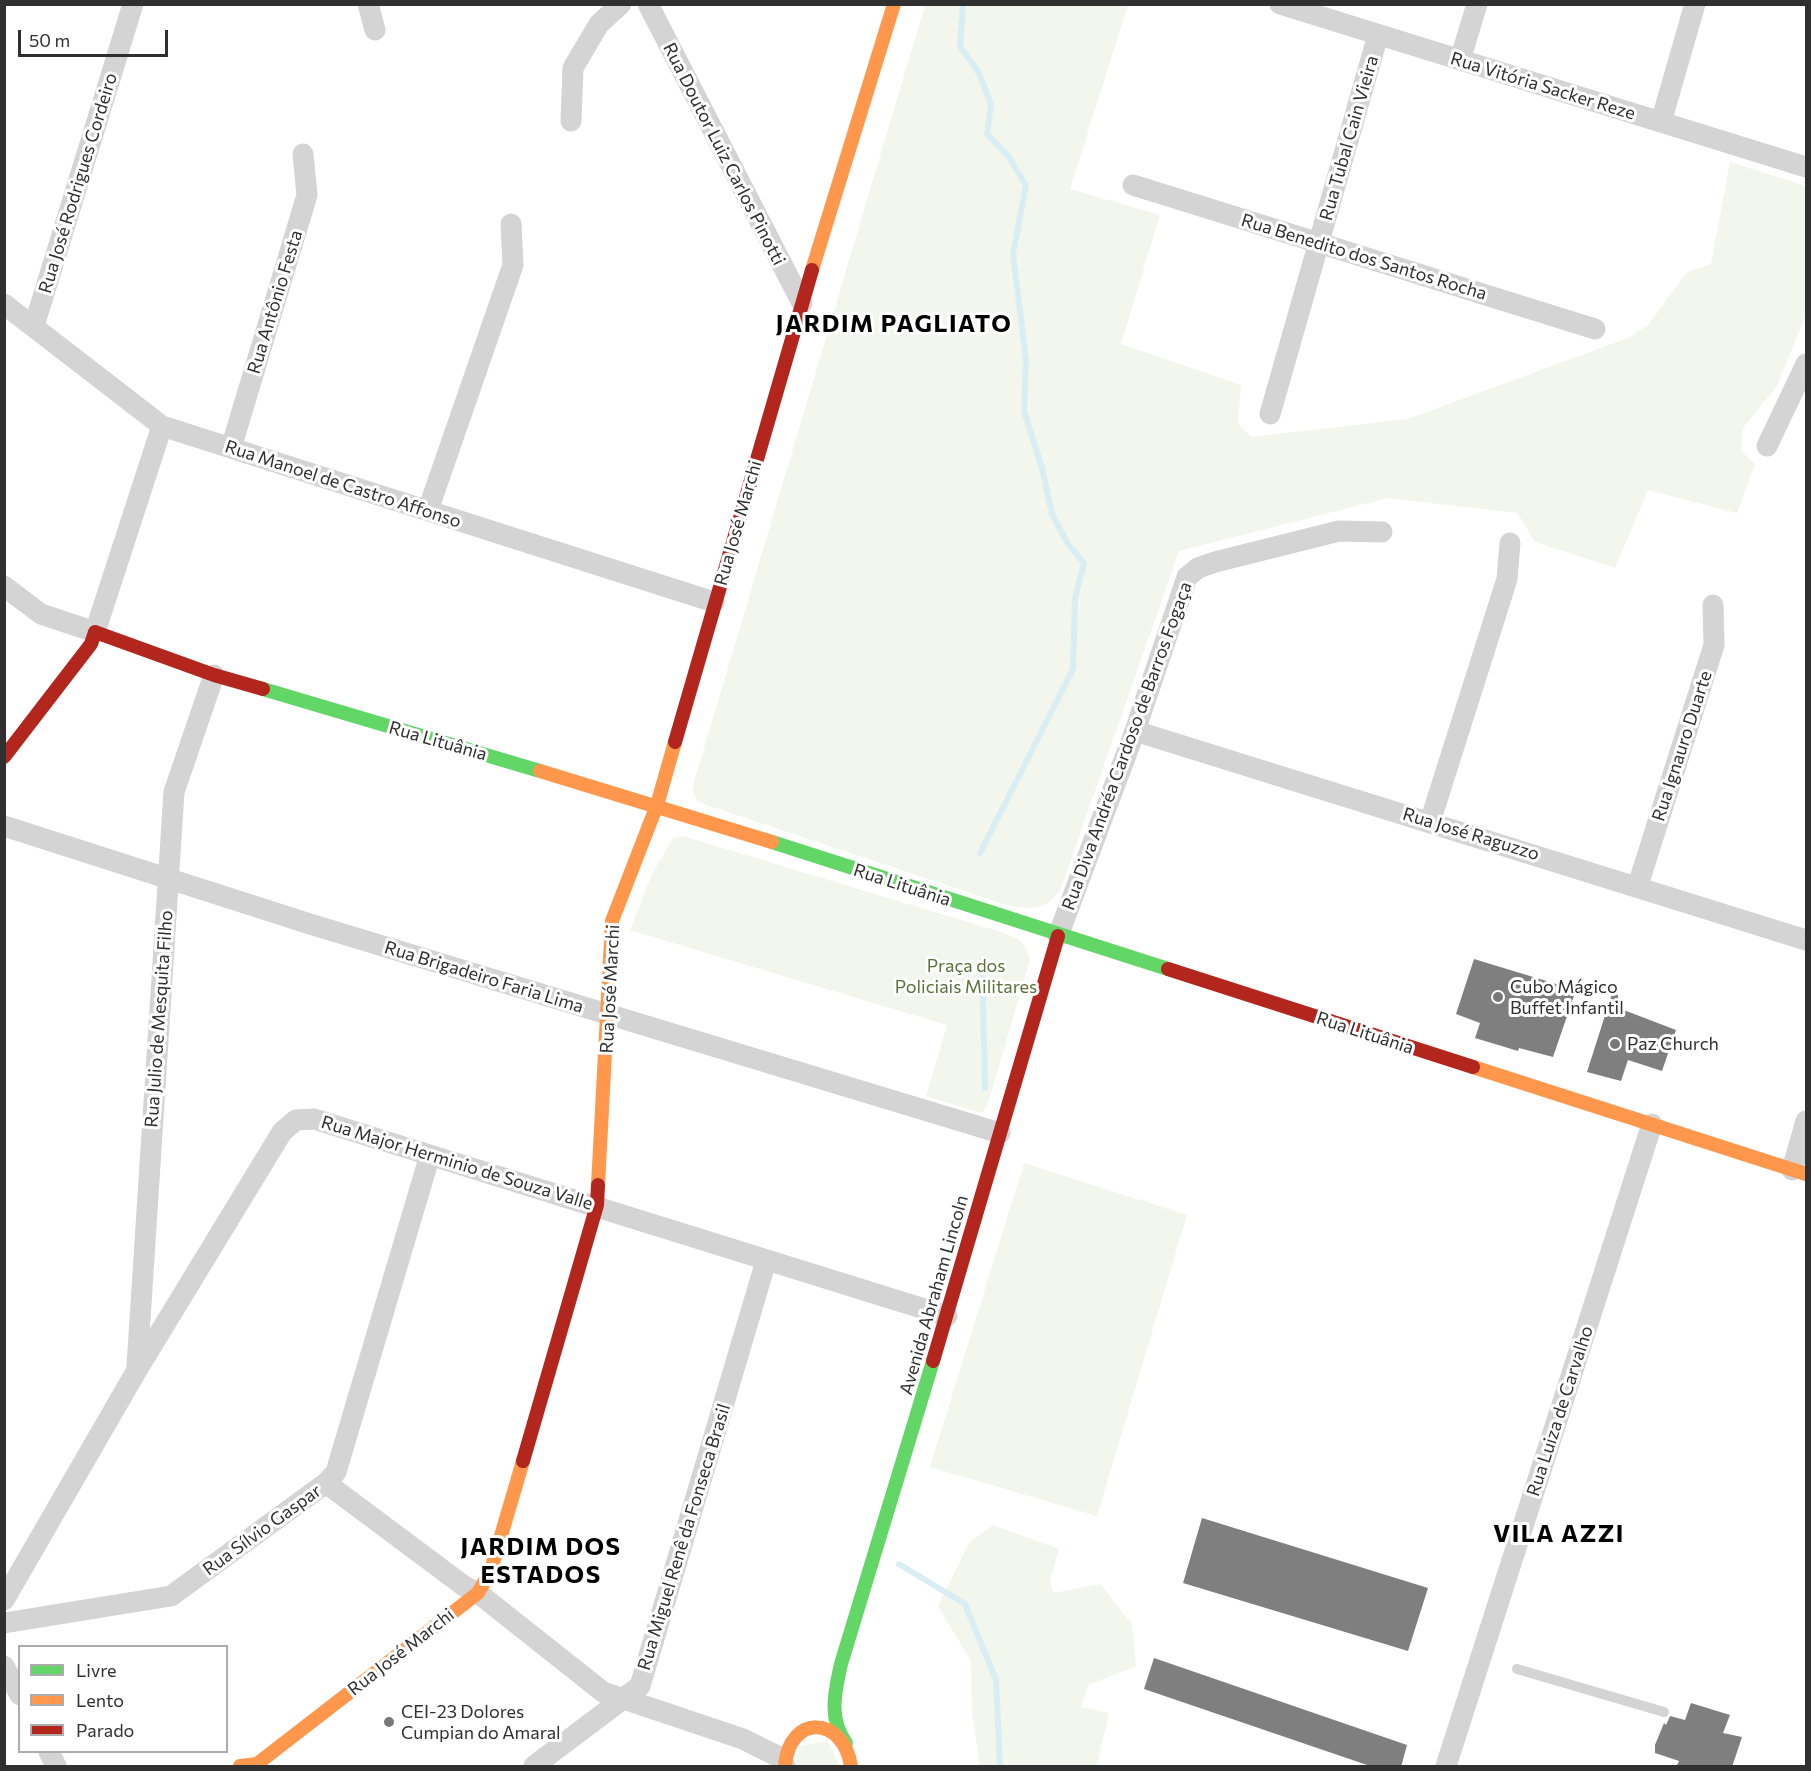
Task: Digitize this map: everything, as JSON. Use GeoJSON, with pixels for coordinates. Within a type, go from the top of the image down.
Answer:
{"type":"FeatureCollection","features":[{"type":"Feature","properties":{"kind":"street","name":"Rua José Rodrigues Cordeiro"},"geometry":{"type":"LineString","coordinates":[[34,326],[133,4]]}},
{"type":"Feature","properties":{"kind":"street"},"geometry":{"type":"LineString","coordinates":[[368,4],[375,30]]}},
{"type":"Feature","properties":{"kind":"street"},"geometry":{"type":"LineString","coordinates":[[571,121],[573,68],[599,24],[621,4]]}},
{"type":"Feature","properties":{"kind":"street","name":"Rua Doutor Luiz Carlos Pinotti"},"geometry":{"type":"LineString","coordinates":[[648,4],[802,303]]}},
{"type":"Feature","properties":{"kind":"street","name":"Rua José Marchi"},"geometry":{"type":"LineString","coordinates":[[240,1767],[258,1765],[478,1593],[492,1570],[597,1205],[609,1015],[612,921],[657,805],[802,303],[894,4]]}},
{"type":"Feature","properties":{"kind":"street","name":"Rua Vitória Sacker Reze"},"geometry":{"type":"LineString","coordinates":[[1280,4],[1806,167]]}},
{"type":"Feature","properties":{"kind":"street"},"geometry":{"type":"LineString","coordinates":[[1460,60],[1477,4]]}},
{"type":"Feature","properties":{"kind":"street"},"geometry":{"type":"LineString","coordinates":[[1660,122],[1695,4]]}},
{"type":"Feature","properties":{"kind":"street","name":"Rua Tubal Cain Vieira"},"geometry":{"type":"LineString","coordinates":[[1270,414],[1378,35]]}},
{"type":"Feature","properties":{"kind":"street","name":"Rua Antônio Festa"},"geometry":{"type":"LineString","coordinates":[[231,448],[307,195],[303,154]]}},
{"type":"Feature","properties":{"kind":"street","name":"Rua Benedito dos Santos Rocha"},"geometry":{"type":"LineString","coordinates":[[1133,185],[1595,329]]}},
{"type":"Feature","properties":{"kind":"street"},"geometry":{"type":"LineString","coordinates":[[428,510],[513,265],[511,224]]}},
{"type":"Feature","properties":{"kind":"street","name":"Rua Manoel de Castro Affonso"},"geometry":{"type":"LineString","coordinates":[[4,304],[162,426],[714,602]]}},
{"type":"Feature","properties":{"kind":"street"},"geometry":{"type":"LineString","coordinates":[[1767,446],[1806,363]]}},
{"type":"Feature","properties":{"kind":"street"},"geometry":{"type":"LineString","coordinates":[[4,757],[91,644],[162,426]]}},
{"type":"Feature","properties":{"kind":"street","name":"Rua Diva Andréa Cardoso de Barros Fogaça"},"geometry":{"type":"LineString","coordinates":[[1058,936],[1135,731],[1187,577],[1198,568],[1339,531],[1382,532]]}},
{"type":"Feature","properties":{"kind":"street"},"geometry":{"type":"LineString","coordinates":[[1430,822],[1507,579],[1510,543]]}},
{"type":"Feature","properties":{"kind":"street","name":"Rua Lituânia"},"geometry":{"type":"LineString","coordinates":[[4,586],[41,614],[214,675],[657,805],[1058,936],[1799,1172]]}},
{"type":"Feature","properties":{"kind":"street","name":"Rua Ignauro Duarte"},"geometry":{"type":"LineString","coordinates":[[1638,885],[1714,645],[1713,605]]}},
{"type":"Feature","properties":{"kind":"street","name":"Rua Julio de Mesquita Filho"},"geometry":{"type":"LineString","coordinates":[[137,1370],[174,792],[214,675]]}},
{"type":"Feature","properties":{"kind":"street","name":"Rua José Raguzzo"},"geometry":{"type":"LineString","coordinates":[[1135,731],[1638,885],[1806,939]]}},
{"type":"Feature","properties":{"kind":"street","name":"Rua Brigadeiro Faria Lima"},"geometry":{"type":"LineString","coordinates":[[4,826],[609,1015],[1000,1132]]}},
{"type":"Feature","properties":{"kind":"street","name":"Avenida Abraham Lincoln"},"geometry":{"type":"LineString","coordinates":[[851,1767],[850,1753],[842,1739],[833,1705],[841,1664],[947,1316],[1058,936]]}},
{"type":"Feature","properties":{"kind":"street","name":"Rua Major Herminio de Souza Valle"},"geometry":{"type":"LineString","coordinates":[[4,1600],[137,1370],[282,1132],[296,1120],[314,1119],[597,1205],[766,1261],[947,1316]]}},
{"type":"Feature","properties":{"kind":"street"},"geometry":{"type":"LineString","coordinates":[[1799,1172],[1806,1121]]}},
{"type":"Feature","properties":{"kind":"street","name":"Rua Luiza de Carvalho"},"geometry":{"type":"LineString","coordinates":[[1446,1767],[1652,1124]]}},
{"type":"Feature","properties":{"kind":"street","name":"Rua Sílvio Gaspar"},"geometry":{"type":"LineString","coordinates":[[4,1623],[171,1596],[326,1483],[336,1472],[430,1155]]}},
{"type":"Feature","properties":{"kind":"street","name":"Rua Miguel Renê da Fonseca Brasil"},"geometry":{"type":"LineString","coordinates":[[534,1767],[640,1686],[766,1261]]}},
{"type":"Feature","properties":{"kind":"street"},"geometry":{"type":"LineString","coordinates":[[142,1290],[148,1299],[160,1303],[172,1304],[181,1298]]}},
{"type":"Feature","properties":{"kind":"street"},"geometry":{"type":"LineString","coordinates":[[326,1483],[464,1586],[478,1593],[603,1692],[743,1739],[772,1753],[785,1766]]}},
{"type":"Feature","properties":{"kind":"street","name":"Avenida Abraham Lincoln"},"geometry":{"type":"LineString","coordinates":[[785,1766],[785,1751],[817,1717],[841,1664]]}},
{"type":"Feature","properties":{"kind":"street"},"geometry":{"type":"LineString","coordinates":[[4,1666],[18,1691]]}},
{"type":"Feature","properties":{"kind":"street"},"geometry":{"type":"LineString","coordinates":[[743,1739],[773,1742],[817,1728],[842,1739]]}},
{"type":"Feature","properties":{"kind":"street"},"geometry":{"type":"LineString","coordinates":[[49,1753],[56,1767]]}},
{"type":"Feature","properties":{"kind":"lane"},"geometry":{"type":"LineString","coordinates":[[1517,1669],[1664,1712]]}},
{"type":"Feature","properties":{"kind":"green space"},"geometry":{"type":"Polygon","coordinates":[[[925,5],[1128,5],[1070,189],[1160,215],[1121,344],[1241,385],[1238,424],[1251,437],[1408,419],[1628,338],[1648,325],[1687,272],[1711,264],[1730,162],[1806,186],[1806,314],[1777,386],[1743,428],[1741,451],[1755,464],[1737,513],[1648,490],[1615,568],[1535,542],[1517,513],[1388,498],[1179,551],[1060,891],[1042,906],[1030,908],[1007,905],[698,802],[693,792],[694,782],[925,5]]]}},
{"type":"Feature","properties":{"kind":"green space","name":"Praça dos Policiais Militares"},"geometry":{"type":"Polygon","coordinates":[[[683,836],[1001,932],[1012,936],[1024,945],[1030,960],[987,1107],[981,1113],[926,1096],[947,1025],[630,930],[652,874],[673,838],[683,836]]]}},
{"type":"Feature","properties":{"kind":"green space"},"geometry":{"type":"Polygon","coordinates":[[[1024,1163],[1187,1215],[1097,1516],[930,1467],[1024,1163]]]}},
{"type":"Feature","properties":{"kind":"green space"},"geometry":{"type":"Polygon","coordinates":[[[993,1525],[1059,1549],[1050,1581],[1053,1593],[1100,1584],[1132,1624],[1136,1666],[1088,1685],[1081,1707],[1109,1713],[1097,1766],[980,1766],[972,1712],[971,1661],[938,1606],[969,1543],[993,1525]]]}},
{"type":"Feature","properties":{"kind":"green space"},"geometry":{"type":"Polygon","coordinates":[[[827,1741],[840,1766],[795,1766],[800,1746],[827,1741]]]}},
{"type":"Feature","properties":{"kind":"building","name":"Cubo Mágico Buffet Infantil"},"geometry":{"type":"Polygon","coordinates":[[[1474,959],[1576,990],[1553,1057],[1519,1048],[1518,1051],[1475,1038],[1480,1023],[1456,1014],[1474,959]]]}},
{"type":"Feature","properties":{"kind":"building","name":"Paz Church"},"geometry":{"type":"Polygon","coordinates":[[[1615,984],[1621,1009],[1676,1030],[1662,1071],[1628,1060],[1621,1081],[1587,1072],[1615,984]]]}},
{"type":"Feature","properties":{"kind":"building"},"geometry":{"type":"Polygon","coordinates":[[[1202,1518],[1428,1588],[1408,1651],[1183,1583],[1202,1518]]]}},
{"type":"Feature","properties":{"kind":"building"},"geometry":{"type":"Polygon","coordinates":[[[1154,1658],[1407,1745],[1401,1767],[1373,1767],[1144,1689],[1154,1658]]]}},
{"type":"Feature","properties":{"kind":"building"},"geometry":{"type":"Polygon","coordinates":[[[1691,1703],[1730,1715],[1723,1733],[1742,1737],[1732,1767],[1676,1767],[1679,1761],[1655,1753],[1655,1745],[1664,1723],[1666,1725],[1670,1716],[1685,1720],[1691,1703]]]}},
{"type":"Feature","properties":{"kind":"waterway"},"geometry":{"type":"LineString","coordinates":[[963,4],[960,46],[979,73],[991,104],[987,134],[1008,156],[1026,185],[1013,254],[1026,360],[1024,411],[1042,468],[1052,514],[1068,544],[1084,563],[1075,598],[1073,669],[980,853]]}},
{"type":"Feature","properties":{"kind":"waterway"},"geometry":{"type":"LineString","coordinates":[[982,960],[985,1088]]}},
{"type":"Feature","properties":{"kind":"waterway"},"geometry":{"type":"LineString","coordinates":[[899,1564],[965,1604],[996,1680],[1000,1766]]}},
{"type":"Feature","properties":{"kind":"traffic: fast"},"geometry":{"type":"LineString","coordinates":[[263,689],[540,771]]}},
{"type":"Feature","properties":{"kind":"traffic: fast"},"geometry":{"type":"LineString","coordinates":[[772,842],[1168,969]]}},
{"type":"Feature","properties":{"kind":"traffic: fast"},"geometry":{"type":"LineString","coordinates":[[846,1743],[840,1734],[834,1705],[841,1664],[933,1361]]}},
{"type":"Feature","properties":{"kind":"traffic: slow"},"geometry":{"type":"LineString","coordinates":[[812,270],[894,4]]}},
{"type":"Feature","properties":{"kind":"traffic: slow"},"geometry":{"type":"LineString","coordinates":[[598,1185],[612,921],[657,805],[675,742]]}},
{"type":"Feature","properties":{"kind":"traffic: slow"},"geometry":{"type":"LineString","coordinates":[[540,771],[772,842]]}},
{"type":"Feature","properties":{"kind":"traffic: slow"},"geometry":{"type":"LineString","coordinates":[[1473,1067],[1806,1174]]}},
{"type":"Feature","properties":{"kind":"traffic: slow"},"geometry":{"type":"LineString","coordinates":[[240,1766],[257,1764],[478,1593],[491,1570],[523,1461]]}},
{"type":"Feature","properties":{"kind":"traffic: slow"},"geometry":{"type":"LineString","coordinates":[[785,1766],[789,1749],[796,1737],[816,1727],[828,1730],[838,1737],[846,1749],[851,1766]]}},
{"type":"Feature","properties":{"kind":"traffic: jam"},"geometry":{"type":"LineString","coordinates":[[675,742],[812,270]]}},
{"type":"Feature","properties":{"kind":"traffic: jam"},"geometry":{"type":"LineString","coordinates":[[4,757],[91,644],[95,632],[214,675],[263,689]]}},
{"type":"Feature","properties":{"kind":"traffic: jam"},"geometry":{"type":"LineString","coordinates":[[933,1361],[1058,936]]}},
{"type":"Feature","properties":{"kind":"traffic: jam"},"geometry":{"type":"LineString","coordinates":[[1168,969],[1473,1067]]}},
{"type":"Feature","properties":{"kind":"traffic: jam"},"geometry":{"type":"LineString","coordinates":[[523,1461],[597,1205],[598,1185]]}},
{"type":"Feature","properties":{"kind":"place","name":"Cubo Mágico Buffet Infantil"},"geometry":{"type":"Point","coordinates":[1498,997]}},
{"type":"Feature","properties":{"kind":"place","name":"Paz Church"},"geometry":{"type":"Point","coordinates":[1615,1044]}},
{"type":"Feature","properties":{"kind":"place","name":"CEI-23 Dolores Cumpian do Amaral"},"geometry":{"type":"Point","coordinates":[389,1722]}},
{"type":"Feature","properties":{"kind":"district","name":"JARDIM PAGLIATO"},"geometry":{"type":"Point","coordinates":[894,324]}},
{"type":"Feature","properties":{"kind":"district","name":"VILA AZZI"},"geometry":{"type":"Point","coordinates":[1559,1534]}},
{"type":"Feature","properties":{"kind":"district","name":"JARDIM DOS ESTADOS"},"geometry":{"type":"Point","coordinates":[541,1561]}}]}
